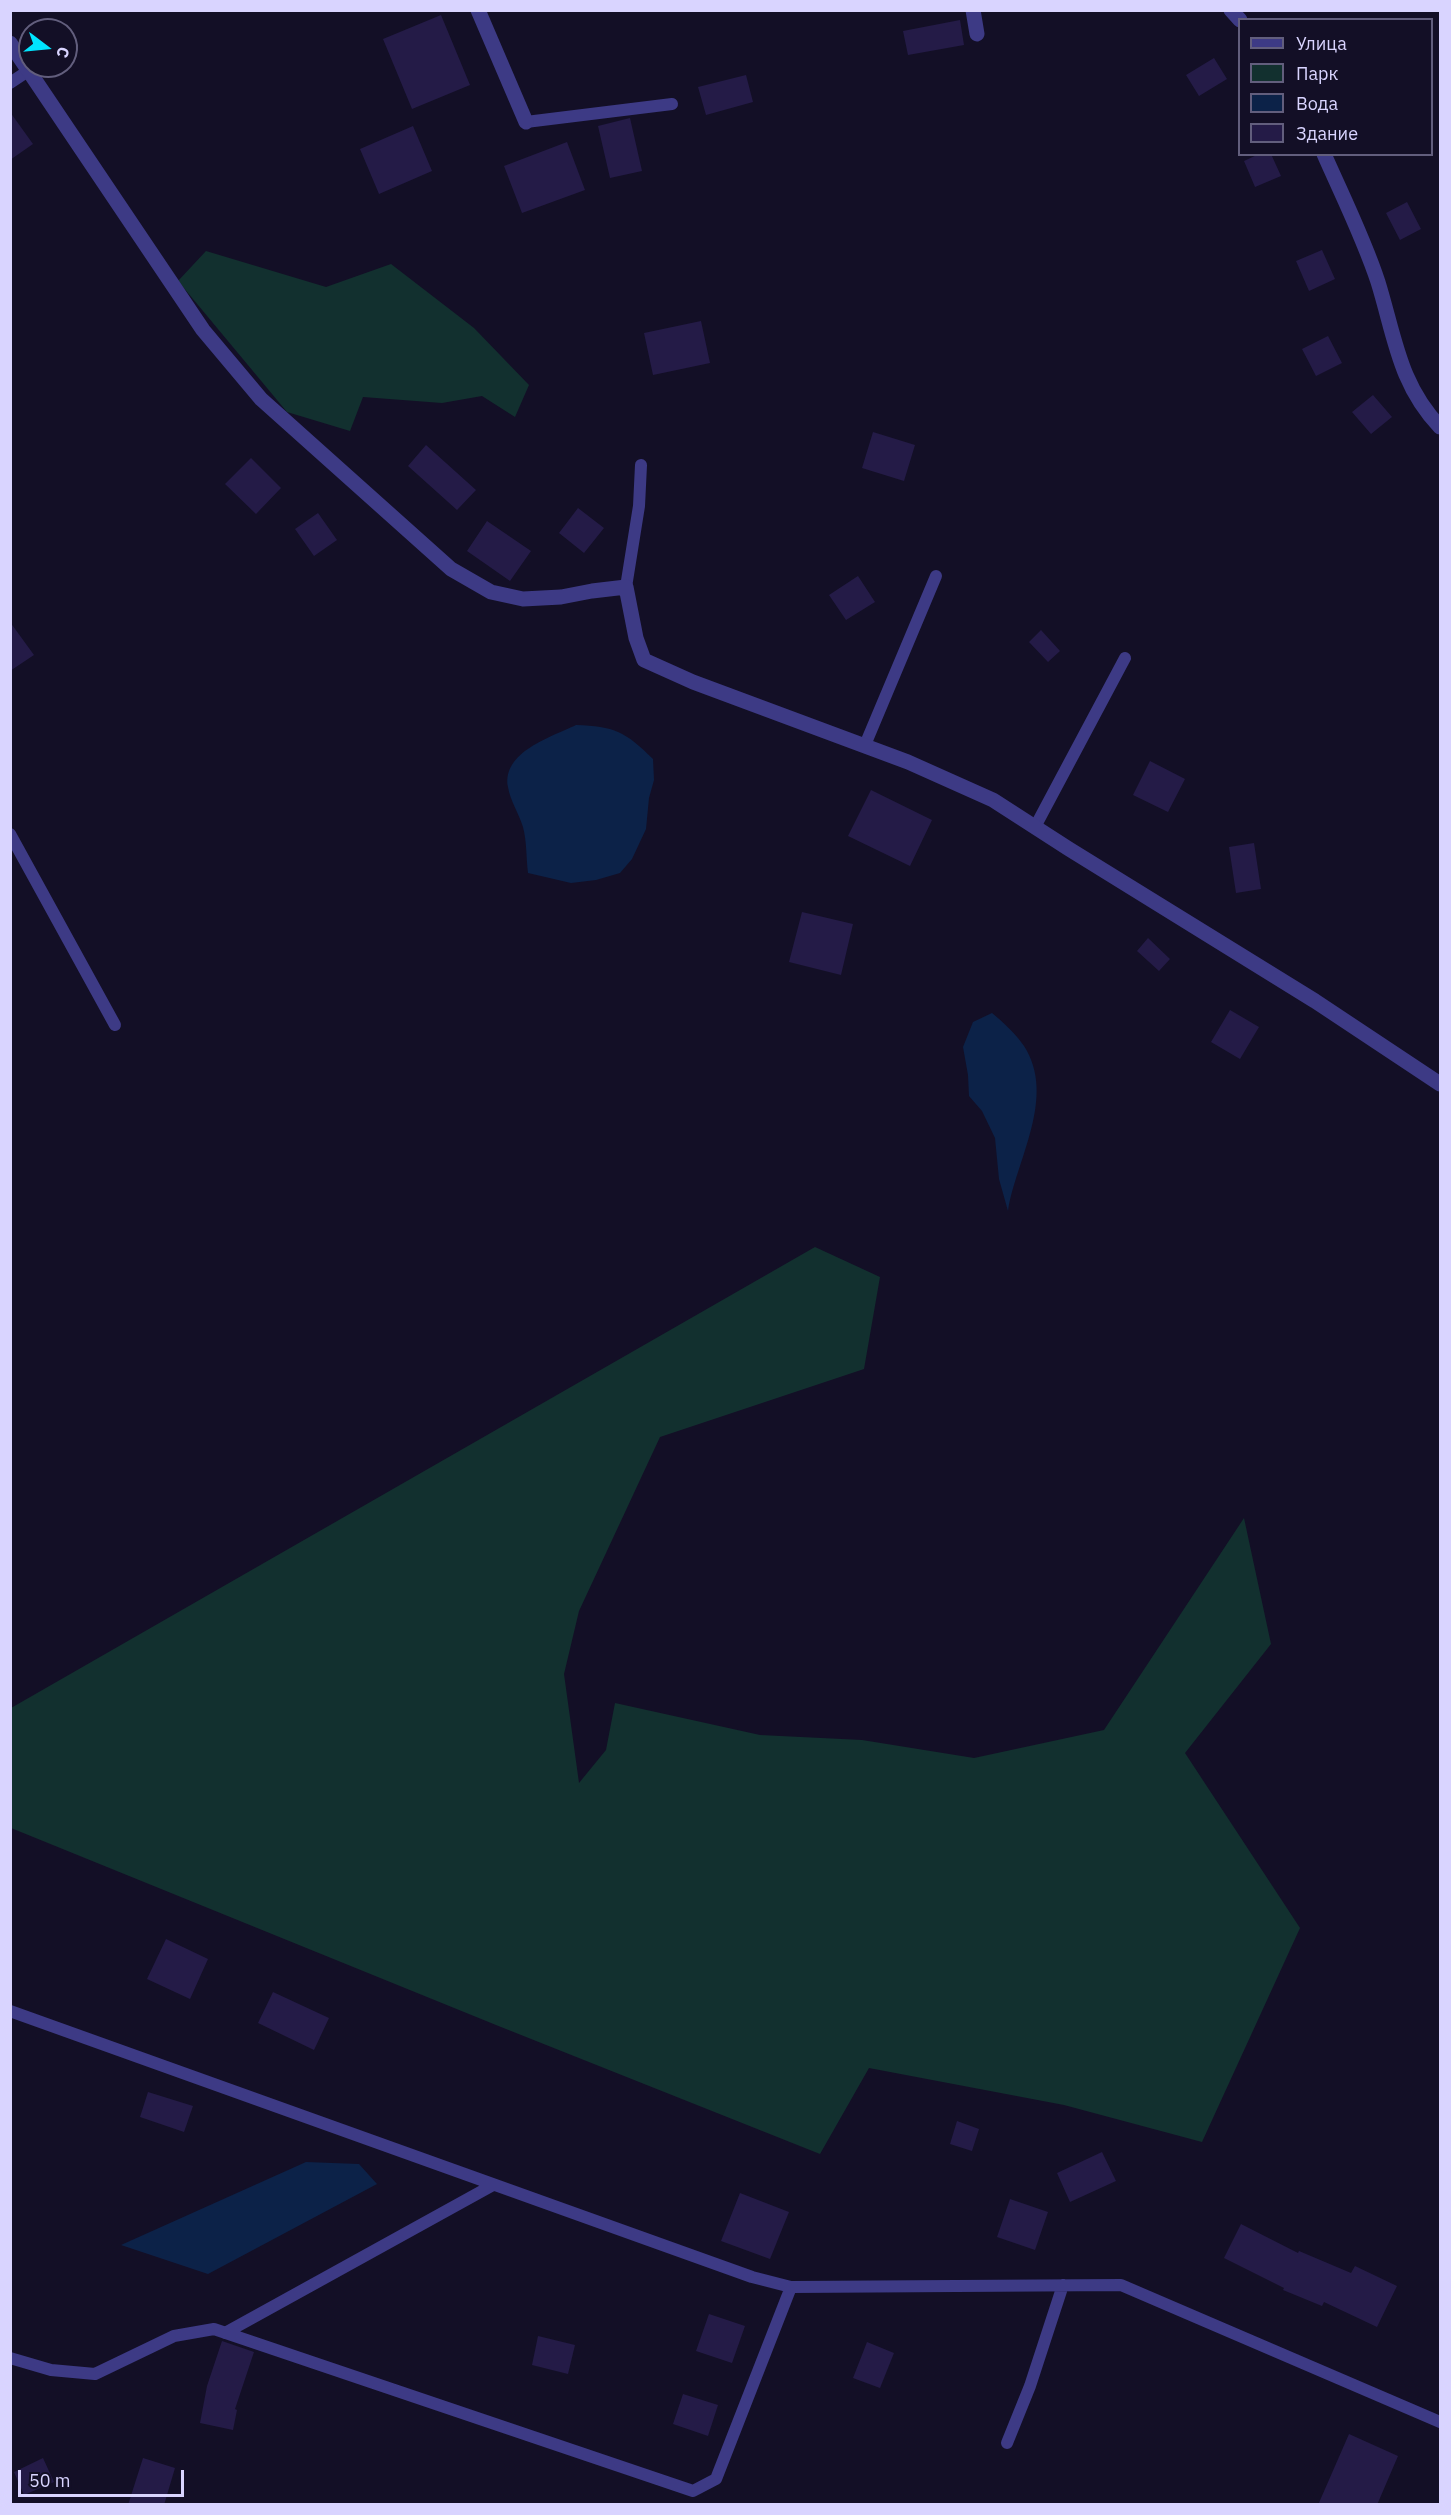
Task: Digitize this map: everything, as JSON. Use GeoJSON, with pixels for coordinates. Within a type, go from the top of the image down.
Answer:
{"type":"FeatureCollection","features":[{"type":"Feature","properties":{"kind":"street"},"geometry":{"type":"LineString","coordinates":[[478,10],[525,122]]}},
{"type":"Feature","properties":{"kind":"street"},"geometry":{"type":"LineString","coordinates":[[973,10],[977,34]]}},
{"type":"Feature","properties":{"kind":"street"},"geometry":{"type":"LineString","coordinates":[[33,78],[202,330],[261,399],[451,569],[491,592],[523,599],[561,597],[626,587],[636,638],[644,660],[693,682],[865,745],[993,800],[1315,1001],[1440,1084]]}},
{"type":"Feature","properties":{"kind":"street"},"geometry":{"type":"LineString","coordinates":[[1325,156],[1377,280],[1401,367],[1424,411],[1440,428]]}},
{"type":"Feature","properties":{"kind":"lane"},"geometry":{"type":"LineString","coordinates":[[525,122],[672,104]]}},
{"type":"Feature","properties":{"kind":"lane"},"geometry":{"type":"LineString","coordinates":[[626,587],[639,506],[641,465]]}},
{"type":"Feature","properties":{"kind":"lane"},"geometry":{"type":"LineString","coordinates":[[865,745],[936,576]]}},
{"type":"Feature","properties":{"kind":"lane"},"geometry":{"type":"LineString","coordinates":[[1035,827],[1125,658]]}},
{"type":"Feature","properties":{"kind":"lane"},"geometry":{"type":"LineString","coordinates":[[10,834],[115,1025]]}},
{"type":"Feature","properties":{"kind":"lane"},"geometry":{"type":"LineString","coordinates":[[10,2011],[753,2277],[791,2287],[1121,2285],[1440,2422]]}},
{"type":"Feature","properties":{"kind":"lane"},"geometry":{"type":"LineString","coordinates":[[225,2333],[494,2186]]}},
{"type":"Feature","properties":{"kind":"lane"},"geometry":{"type":"LineString","coordinates":[[1007,2443],[1063,2285]]}},
{"type":"Feature","properties":{"kind":"lane"},"geometry":{"type":"LineString","coordinates":[[10,2358],[51,2370],[95,2374],[174,2336],[214,2329],[693,2492],[716,2479],[791,2287]]}},
{"type":"Feature","properties":{"kind":"green space"},"geometry":{"type":"Polygon","coordinates":[[[206,251],[326,287],[391,264],[474,328],[529,385],[515,417],[482,396],[442,403],[363,397],[350,431],[287,412],[178,281],[206,251]]]}},
{"type":"Feature","properties":{"kind":"green space"},"geometry":{"type":"Polygon","coordinates":[[[815,1247],[880,1277],[864,1369],[660,1437],[579,1611],[564,1674],[579,1783],[606,1750],[615,1703],[760,1735],[862,1740],[974,1758],[1104,1730],[1244,1518],[1271,1644],[1185,1753],[1300,1928],[1202,2142],[1064,2105],[869,2068],[820,2154],[11,1828],[11,1708],[815,1247]]]}},
{"type":"Feature","properties":{"kind":"water"},"geometry":{"type":"Polygon","coordinates":[[[576,725],[610,729],[635,742],[653,759],[654,780],[649,798],[646,829],[632,859],[620,873],[596,880],[571,883],[528,873],[524,833],[509,792],[508,775],[520,755],[530,747],[576,725]]]}},
{"type":"Feature","properties":{"kind":"water"},"geometry":{"type":"Polygon","coordinates":[[[992,1013],[1024,1046],[1033,1066],[1037,1086],[1036,1107],[1008,1211],[999,1179],[995,1138],[982,1111],[969,1096],[963,1047],[973,1022],[992,1013]]]}},
{"type":"Feature","properties":{"kind":"water"},"geometry":{"type":"Polygon","coordinates":[[[306,2162],[359,2164],[377,2184],[208,2274],[121,2245],[306,2162]]]}},
{"type":"Feature","properties":{"kind":"building"},"geometry":{"type":"Polygon","coordinates":[[[441,15],[470,85],[412,109],[383,39],[441,15]]]}},
{"type":"Feature","properties":{"kind":"building"},"geometry":{"type":"Polygon","coordinates":[[[960,20],[964,45],[908,55],[903,31],[960,20]]]}},
{"type":"Feature","properties":{"kind":"building"},"geometry":{"type":"Polygon","coordinates":[[[1214,58],[1227,79],[1199,96],[1186,75],[1214,58]]]}},
{"type":"Feature","properties":{"kind":"building"},"geometry":{"type":"Polygon","coordinates":[[[746,75],[753,102],[706,115],[698,87],[746,75]]]}},
{"type":"Feature","properties":{"kind":"building"},"geometry":{"type":"Polygon","coordinates":[[[10,112],[33,144],[10,160],[10,112]]]}},
{"type":"Feature","properties":{"kind":"building"},"geometry":{"type":"Polygon","coordinates":[[[630,118],[642,171],[610,178],[598,126],[630,118]]]}},
{"type":"Feature","properties":{"kind":"building"},"geometry":{"type":"Polygon","coordinates":[[[413,126],[432,171],[379,194],[360,149],[413,126]]]}},
{"type":"Feature","properties":{"kind":"building"},"geometry":{"type":"Polygon","coordinates":[[[567,142],[585,190],[522,213],[504,166],[567,142]]]}},
{"type":"Feature","properties":{"kind":"building"},"geometry":{"type":"Polygon","coordinates":[[[1255,156],[1272,156],[1281,176],[1255,187],[1244,161],[1255,156]]]}},
{"type":"Feature","properties":{"kind":"building"},"geometry":{"type":"Polygon","coordinates":[[[1407,202],[1421,229],[1400,240],[1386,213],[1407,202]]]}},
{"type":"Feature","properties":{"kind":"building"},"geometry":{"type":"Polygon","coordinates":[[[1322,250],[1335,279],[1309,291],[1296,261],[1322,250]]]}},
{"type":"Feature","properties":{"kind":"building"},"geometry":{"type":"Polygon","coordinates":[[[701,321],[710,363],[653,375],[644,333],[701,321]]]}},
{"type":"Feature","properties":{"kind":"building"},"geometry":{"type":"Polygon","coordinates":[[[1328,336],[1342,363],[1316,376],[1302,349],[1328,336]]]}},
{"type":"Feature","properties":{"kind":"building"},"geometry":{"type":"Polygon","coordinates":[[[1373,395],[1392,417],[1371,434],[1352,412],[1373,395]]]}},
{"type":"Feature","properties":{"kind":"building"},"geometry":{"type":"Polygon","coordinates":[[[873,432],[915,445],[904,481],[862,468],[873,432]]]}},
{"type":"Feature","properties":{"kind":"building"},"geometry":{"type":"Polygon","coordinates":[[[426,445],[476,490],[457,510],[408,466],[426,445]]]}},
{"type":"Feature","properties":{"kind":"building"},"geometry":{"type":"Polygon","coordinates":[[[251,458],[281,488],[256,514],[225,484],[251,458]]]}},
{"type":"Feature","properties":{"kind":"building"},"geometry":{"type":"Polygon","coordinates":[[[578,508],[604,528],[584,553],[559,533],[578,508]]]}},
{"type":"Feature","properties":{"kind":"building"},"geometry":{"type":"Polygon","coordinates":[[[318,513],[337,540],[314,556],[295,529],[318,513]]]}},
{"type":"Feature","properties":{"kind":"building"},"geometry":{"type":"Polygon","coordinates":[[[487,521],[531,551],[510,581],[467,551],[487,521]]]}},
{"type":"Feature","properties":{"kind":"building"},"geometry":{"type":"Polygon","coordinates":[[[858,576],[875,602],[846,620],[829,595],[858,576]]]}},
{"type":"Feature","properties":{"kind":"building"},"geometry":{"type":"Polygon","coordinates":[[[10,622],[34,655],[10,671],[10,622]]]}},
{"type":"Feature","properties":{"kind":"building"},"geometry":{"type":"Polygon","coordinates":[[[1041,630],[1060,651],[1048,662],[1029,642],[1041,630]]]}},
{"type":"Feature","properties":{"kind":"building"},"geometry":{"type":"Polygon","coordinates":[[[1150,761],[1185,779],[1168,812],[1133,795],[1150,761]]]}},
{"type":"Feature","properties":{"kind":"building"},"geometry":{"type":"Polygon","coordinates":[[[871,790],[932,820],[910,866],[848,836],[871,790]]]}},
{"type":"Feature","properties":{"kind":"building"},"geometry":{"type":"Polygon","coordinates":[[[1254,843],[1261,889],[1236,893],[1229,847],[1254,843]]]}},
{"type":"Feature","properties":{"kind":"building"},"geometry":{"type":"Polygon","coordinates":[[[802,912],[853,924],[841,975],[789,962],[802,912]]]}},
{"type":"Feature","properties":{"kind":"building"},"geometry":{"type":"Polygon","coordinates":[[[1148,938],[1170,959],[1159,971],[1137,951],[1148,938]]]}},
{"type":"Feature","properties":{"kind":"building"},"geometry":{"type":"Polygon","coordinates":[[[1230,1010],[1259,1027],[1240,1059],[1211,1042],[1230,1010]]]}},
{"type":"Feature","properties":{"kind":"building"},"geometry":{"type":"Polygon","coordinates":[[[166,1939],[208,1959],[190,1999],[147,1979],[166,1939]]]}},
{"type":"Feature","properties":{"kind":"building"},"geometry":{"type":"Polygon","coordinates":[[[273,1992],[329,2018],[314,2050],[258,2023],[273,1992]]]}},
{"type":"Feature","properties":{"kind":"building"},"geometry":{"type":"Polygon","coordinates":[[[148,2092],[193,2106],[184,2132],[140,2117],[148,2092]]]}},
{"type":"Feature","properties":{"kind":"building"},"geometry":{"type":"Polygon","coordinates":[[[957,2121],[979,2129],[972,2151],[950,2144],[957,2121]]]}},
{"type":"Feature","properties":{"kind":"building"},"geometry":{"type":"Polygon","coordinates":[[[1102,2152],[1116,2181],[1070,2202],[1057,2173],[1102,2152]]]}},
{"type":"Feature","properties":{"kind":"building"},"geometry":{"type":"Polygon","coordinates":[[[740,2193],[789,2212],[770,2259],[721,2241],[740,2193]]]}},
{"type":"Feature","properties":{"kind":"building"},"geometry":{"type":"Polygon","coordinates":[[[1010,2199],[1048,2212],[1035,2250],[997,2237],[1010,2199]]]}},
{"type":"Feature","properties":{"kind":"building"},"geometry":{"type":"Polygon","coordinates":[[[1241,2224],[1298,2253],[1299,2251],[1351,2273],[1355,2266],[1397,2286],[1377,2327],[1324,2302],[1322,2306],[1283,2290],[1284,2288],[1224,2258],[1241,2224]]]}},
{"type":"Feature","properties":{"kind":"building"},"geometry":{"type":"Polygon","coordinates":[[[709,2314],[745,2326],[732,2363],[696,2351],[709,2314]]]}},
{"type":"Feature","properties":{"kind":"building"},"geometry":{"type":"Polygon","coordinates":[[[538,2336],[575,2345],[568,2374],[532,2365],[538,2336]]]}},
{"type":"Feature","properties":{"kind":"building"},"geometry":{"type":"Polygon","coordinates":[[[222,2341],[254,2352],[235,2409],[237,2410],[233,2430],[200,2423],[207,2386],[222,2341]]]}},
{"type":"Feature","properties":{"kind":"building"},"geometry":{"type":"Polygon","coordinates":[[[867,2342],[894,2353],[880,2388],[853,2378],[867,2342]]]}},
{"type":"Feature","properties":{"kind":"building"},"geometry":{"type":"Polygon","coordinates":[[[683,2394],[718,2405],[708,2436],[673,2424],[683,2394]]]}},
{"type":"Feature","properties":{"kind":"building"},"geometry":{"type":"Polygon","coordinates":[[[1349,2434],[1398,2456],[1377,2505],[1318,2505],[1349,2434]]]}},
{"type":"Feature","properties":{"kind":"building"},"geometry":{"type":"Polygon","coordinates":[[[43,2458],[54,2482],[24,2495],[14,2472],[43,2458]]]}},
{"type":"Feature","properties":{"kind":"building"},"geometry":{"type":"Polygon","coordinates":[[[143,2458],[175,2468],[164,2505],[128,2505],[143,2458]]]}}]}
